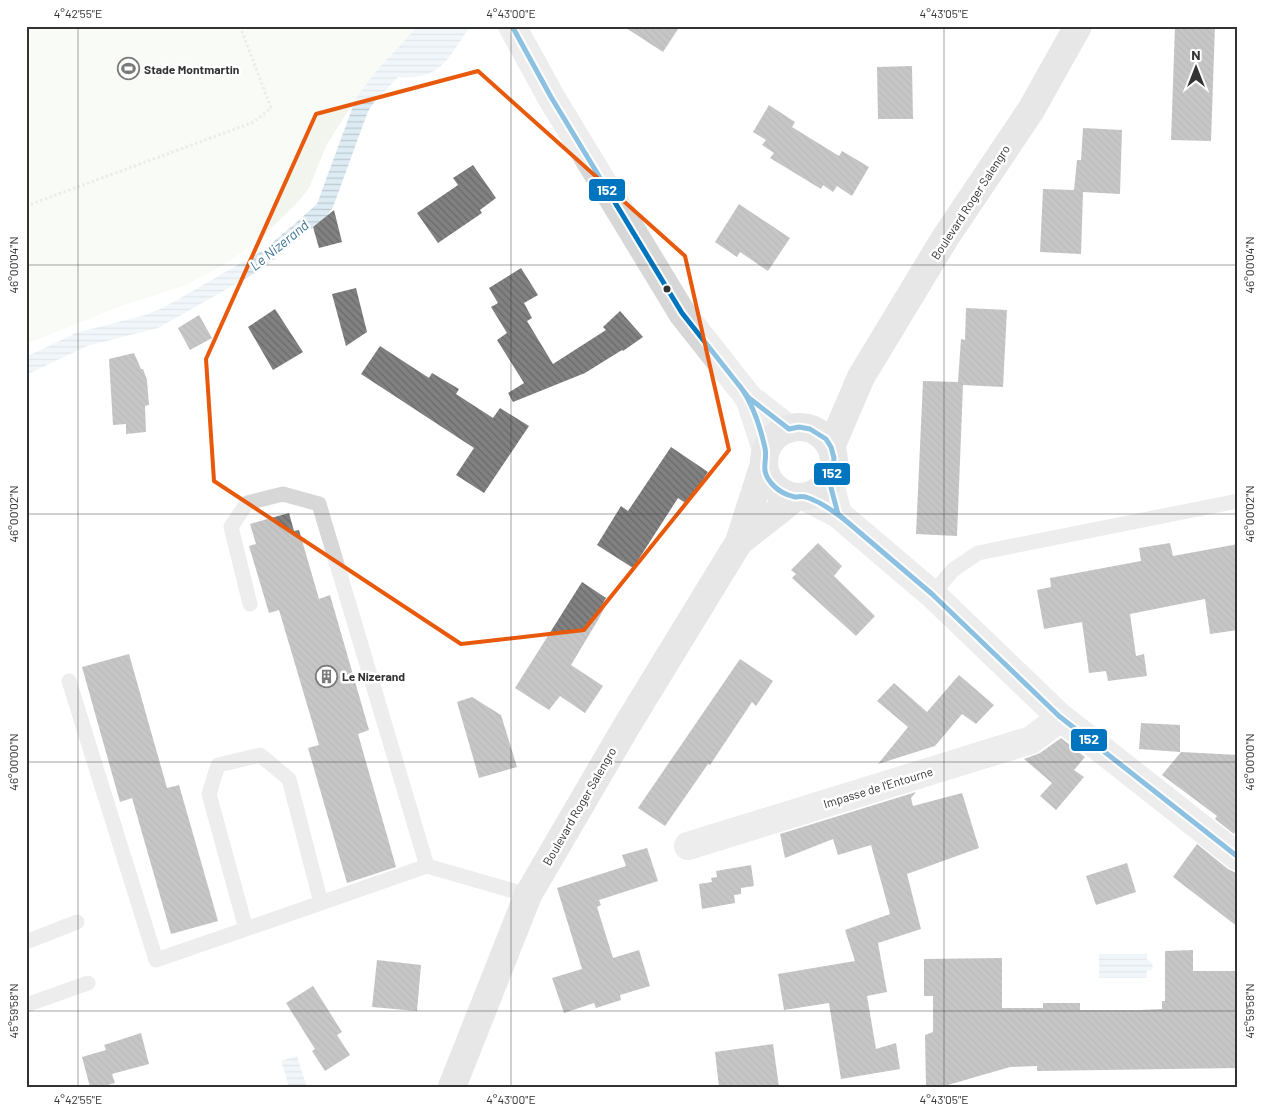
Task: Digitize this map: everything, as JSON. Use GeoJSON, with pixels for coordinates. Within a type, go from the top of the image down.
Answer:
{"type":"FeatureCollection","features":[{"type":"Feature","properties":{"kind":"main road","name":"Boulevard Roger Salengro"},"geometry":{"type":"LineString","coordinates":[[800,429],[851,390],[861,377],[945,238],[1031,110],[1078,26]]}},
{"type":"Feature","properties":{"kind":"main road","name":"Boulevard Roger Salengro"},"geometry":{"type":"LineString","coordinates":[[831,447],[861,377]]}},
{"type":"Feature","properties":{"kind":"main road"},"geometry":{"type":"LineString","coordinates":[[800,429],[826,439],[831,447],[834,458],[834,470],[823,488],[815,494],[801,497],[782,492],[771,483],[766,474],[765,457],[771,440],[780,433],[800,429]]}},
{"type":"Feature","properties":{"kind":"main road","name":"Boulevard Roger Salengro"},"geometry":{"type":"LineString","coordinates":[[452,1087],[528,895],[626,726],[739,542],[765,457]]}},
{"type":"Feature","properties":{"kind":"main road","name":"Boulevard Roger Salengro"},"geometry":{"type":"LineString","coordinates":[[739,542],[801,497]]}},
{"type":"Feature","properties":{"kind":"street"},"geometry":{"type":"LineString","coordinates":[[512,26],[565,122],[682,313],[749,398],[800,429]]}},
{"type":"Feature","properties":{"kind":"street"},"geometry":{"type":"LineString","coordinates":[[749,398],[765,457]]}},
{"type":"Feature","properties":{"kind":"street"},"geometry":{"type":"LineString","coordinates":[[829,480],[838,514]]}},
{"type":"Feature","properties":{"kind":"street"},"geometry":{"type":"LineString","coordinates":[[801,497],[838,514],[932,594],[1060,716],[1238,857]]}},
{"type":"Feature","properties":{"kind":"street","name":"Impasse de l'Entourne"},"geometry":{"type":"LineString","coordinates":[[688,846],[1031,740],[1054,723],[1060,716]]}},
{"type":"Feature","properties":{"kind":"lane"},"geometry":{"type":"LineString","coordinates":[[250,604],[231,527],[247,503],[283,494],[319,504],[427,866]]}},
{"type":"Feature","properties":{"kind":"lane"},"geometry":{"type":"LineString","coordinates":[[932,594],[953,570],[978,553],[1238,501]]}},
{"type":"Feature","properties":{"kind":"lane"},"geometry":{"type":"LineString","coordinates":[[69,681],[156,960],[427,866],[528,895]]}},
{"type":"Feature","properties":{"kind":"lane"},"geometry":{"type":"LineString","coordinates":[[246,929],[209,794],[218,764],[260,755],[289,779],[321,903]]}},
{"type":"Feature","properties":{"kind":"lane"},"geometry":{"type":"LineString","coordinates":[[26,942],[77,922]]}},
{"type":"Feature","properties":{"kind":"lane"},"geometry":{"type":"LineString","coordinates":[[26,1005],[88,983]]}},
{"type":"Feature","properties":{"kind":"path"},"geometry":{"type":"LineString","coordinates":[[26,206],[254,122],[271,108],[240,26]]}},
{"type":"Feature","properties":{"kind":"highlighted area"},"geometry":{"type":"Polygon","coordinates":[[[478,71],[685,256],[729,450],[584,630],[461,644],[214,481],[206,359],[316,114],[478,71]]]}},
{"type":"Feature","properties":{"kind":"shaded area"},"geometry":{"type":"Polygon","coordinates":[[[26,26],[418,26],[378,69],[356,98],[326,146],[309,188],[298,202],[263,236],[230,261],[187,285],[124,305],[26,344],[26,26]]]}},
{"type":"Feature","properties":{"kind":"water"},"geometry":{"type":"Polygon","coordinates":[[[418,26],[470,27],[442,65],[425,75],[398,77],[371,106],[333,207],[327,216],[262,269],[158,328],[87,346],[26,375],[26,357],[76,333],[145,315],[163,308],[262,251],[317,204],[356,98],[378,69],[418,26]]]}},
{"type":"Feature","properties":{"kind":"water"},"geometry":{"type":"Polygon","coordinates":[[[1099,954],[1147,954],[1147,960],[1151,962],[1153,967],[1147,971],[1147,978],[1099,978],[1099,954]]]}},
{"type":"Feature","properties":{"kind":"water"},"geometry":{"type":"Polygon","coordinates":[[[297,1056],[307,1087],[289,1087],[281,1061],[297,1056]]]}},
{"type":"Feature","properties":{"kind":"building"},"geometry":{"type":"Polygon","coordinates":[[[623,26],[680,26],[663,52],[623,26]]]}},
{"type":"Feature","properties":{"kind":"building"},"geometry":{"type":"Polygon","coordinates":[[[1175,26],[1215,26],[1211,141],[1171,140],[1175,26]]]}},
{"type":"Feature","properties":{"kind":"building"},"geometry":{"type":"Polygon","coordinates":[[[912,66],[913,119],[878,119],[877,67],[912,66]]]}},
{"type":"Feature","properties":{"kind":"building"},"geometry":{"type":"Polygon","coordinates":[[[769,105],[795,122],[792,127],[839,156],[842,151],[869,167],[852,196],[837,186],[833,192],[823,185],[821,189],[770,158],[774,153],[762,145],[766,140],[753,132],[769,105]]]}},
{"type":"Feature","properties":{"kind":"building"},"geometry":{"type":"Polygon","coordinates":[[[1083,128],[1122,130],[1120,194],[1083,192],[1081,254],[1040,252],[1043,189],[1074,190],[1077,160],[1081,160],[1083,128]]]}},
{"type":"Feature","properties":{"kind":"building"},"geometry":{"type":"Polygon","coordinates":[[[473,165],[496,198],[480,210],[482,213],[438,243],[417,213],[458,185],[453,178],[473,165]]]}},
{"type":"Feature","properties":{"kind":"building"},"geometry":{"type":"Polygon","coordinates":[[[739,204],[790,238],[768,271],[740,252],[737,257],[715,242],[739,204]]]}},
{"type":"Feature","properties":{"kind":"building"},"geometry":{"type":"Polygon","coordinates":[[[334,210],[342,242],[319,248],[313,227],[334,210]]]}},
{"type":"Feature","properties":{"kind":"building"},"geometry":{"type":"Polygon","coordinates":[[[521,268],[538,295],[524,303],[532,318],[527,321],[553,364],[606,330],[603,327],[620,311],[643,337],[585,373],[513,402],[508,393],[524,383],[497,340],[507,333],[491,307],[498,303],[489,288],[521,268]]]}},
{"type":"Feature","properties":{"kind":"building"},"geometry":{"type":"Polygon","coordinates":[[[356,288],[367,332],[346,346],[332,294],[356,288]]]}},
{"type":"Feature","properties":{"kind":"building"},"geometry":{"type":"Polygon","coordinates":[[[966,308],[1007,310],[1003,387],[963,385],[957,536],[916,534],[923,381],[958,382],[961,339],[965,340],[966,308]]]}},
{"type":"Feature","properties":{"kind":"building"},"geometry":{"type":"Polygon","coordinates":[[[275,309],[303,352],[273,370],[248,327],[275,309]]]}},
{"type":"Feature","properties":{"kind":"building"},"geometry":{"type":"Polygon","coordinates":[[[199,315],[212,338],[190,350],[178,328],[199,315]]]}},
{"type":"Feature","properties":{"kind":"building"},"geometry":{"type":"Polygon","coordinates":[[[380,346],[429,378],[432,373],[459,389],[456,394],[493,418],[500,408],[529,426],[484,493],[456,475],[474,448],[361,374],[380,346]]]}},
{"type":"Feature","properties":{"kind":"building"},"geometry":{"type":"Polygon","coordinates":[[[134,353],[147,380],[149,405],[145,406],[146,432],[126,434],[126,424],[113,425],[109,359],[134,353]]]}},
{"type":"Feature","properties":{"kind":"building"},"geometry":{"type":"Polygon","coordinates":[[[671,447],[708,472],[687,504],[678,498],[633,568],[597,545],[621,506],[628,511],[671,447]]]}},
{"type":"Feature","properties":{"kind":"building","name":"Le Nizerand"},"geometry":{"type":"Polygon","coordinates":[[[289,513],[294,531],[299,530],[319,599],[330,595],[369,730],[358,734],[396,867],[347,883],[308,748],[319,745],[279,610],[269,613],[249,546],[256,544],[250,524],[289,513]]]}},
{"type":"Feature","properties":{"kind":"building"},"geometry":{"type":"Polygon","coordinates":[[[818,543],[842,566],[834,576],[875,616],[856,636],[792,578],[796,574],[791,570],[818,543]]]}},
{"type":"Feature","properties":{"kind":"building"},"geometry":{"type":"Polygon","coordinates":[[[1170,543],[1173,556],[1238,544],[1238,630],[1210,634],[1205,599],[1130,614],[1136,656],[1144,654],[1147,676],[1108,681],[1106,671],[1089,673],[1082,622],[1044,629],[1037,590],[1051,587],[1050,578],[1141,561],[1139,548],[1170,543]]]}},
{"type":"Feature","properties":{"kind":"building"},"geometry":{"type":"Polygon","coordinates":[[[582,582],[606,598],[602,605],[605,607],[571,665],[603,686],[585,713],[560,696],[549,710],[515,688],[582,582]]]}},
{"type":"Feature","properties":{"kind":"building"},"geometry":{"type":"Polygon","coordinates":[[[129,654],[167,788],[179,785],[218,921],[171,934],[132,798],[120,802],[82,667],[129,654]]]}},
{"type":"Feature","properties":{"kind":"building"},"geometry":{"type":"Polygon","coordinates":[[[740,659],[773,681],[756,706],[752,702],[710,765],[708,764],[665,826],[638,808],[740,659]]]}},
{"type":"Feature","properties":{"kind":"building"},"geometry":{"type":"Polygon","coordinates":[[[959,675],[994,705],[976,724],[962,714],[935,746],[878,764],[908,727],[877,701],[894,683],[927,712],[959,675]]]}},
{"type":"Feature","properties":{"kind":"building"},"geometry":{"type":"Polygon","coordinates":[[[472,697],[501,715],[517,767],[479,778],[457,702],[472,697]]]}},
{"type":"Feature","properties":{"kind":"building"},"geometry":{"type":"Polygon","coordinates":[[[1141,723],[1180,725],[1180,752],[1139,749],[1141,723]]]}},
{"type":"Feature","properties":{"kind":"building"},"geometry":{"type":"Polygon","coordinates":[[[1061,738],[1085,757],[1074,770],[1084,777],[1056,810],[1040,796],[1052,783],[1024,759],[1040,753],[1061,738]]]}},
{"type":"Feature","properties":{"kind":"building"},"geometry":{"type":"Polygon","coordinates":[[[1181,752],[1238,755],[1238,832],[1236,830],[1234,834],[1215,819],[1217,816],[1162,775],[1181,752]]]}},
{"type":"Feature","properties":{"kind":"building"},"geometry":{"type":"Polygon","coordinates":[[[916,792],[911,798],[913,806],[962,793],[979,848],[907,874],[921,929],[878,943],[887,992],[867,996],[876,1049],[896,1043],[900,1069],[841,1079],[829,1003],[784,1010],[778,974],[855,961],[845,930],[890,914],[871,845],[838,855],[833,839],[785,858],[780,834],[916,792]]]}},
{"type":"Feature","properties":{"kind":"building"},"geometry":{"type":"Polygon","coordinates":[[[1197,844],[1228,869],[1238,874],[1238,927],[1173,877],[1197,844]]]}},
{"type":"Feature","properties":{"kind":"building"},"geometry":{"type":"Polygon","coordinates":[[[647,848],[658,881],[599,900],[601,905],[597,907],[613,958],[639,950],[650,986],[620,995],[621,1000],[596,1008],[594,1003],[564,1013],[552,978],[582,969],[557,888],[626,866],[622,855],[647,848]]]}},
{"type":"Feature","properties":{"kind":"building"},"geometry":{"type":"Polygon","coordinates":[[[1127,863],[1136,892],[1096,905],[1086,876],[1127,863]]]}},
{"type":"Feature","properties":{"kind":"building"},"geometry":{"type":"Polygon","coordinates":[[[751,865],[754,886],[741,888],[741,894],[734,895],[735,903],[702,909],[699,884],[712,882],[711,878],[717,877],[716,871],[751,865]]]}},
{"type":"Feature","properties":{"kind":"building"},"geometry":{"type":"Polygon","coordinates":[[[1193,950],[1193,971],[1238,971],[1238,1068],[1037,1071],[1037,1066],[1010,1067],[941,1087],[926,1087],[925,1035],[933,1032],[933,996],[924,996],[924,959],[1002,958],[1002,1008],[1043,1008],[1043,1003],[1080,1003],[1080,1010],[1139,1010],[1162,1009],[1162,1001],[1165,1001],[1165,951],[1193,950]]]}},
{"type":"Feature","properties":{"kind":"building"},"geometry":{"type":"Polygon","coordinates":[[[377,960],[421,965],[417,1011],[372,1007],[377,960]]]}},
{"type":"Feature","properties":{"kind":"building"},"geometry":{"type":"Polygon","coordinates":[[[313,986],[342,1032],[337,1035],[350,1055],[325,1071],[312,1051],[315,1049],[286,1003],[313,986]]]}},
{"type":"Feature","properties":{"kind":"building"},"geometry":{"type":"Polygon","coordinates":[[[141,1033],[149,1064],[112,1074],[115,1083],[100,1087],[90,1087],[82,1057],[106,1050],[104,1045],[141,1033]]]}},
{"type":"Feature","properties":{"kind":"building"},"geometry":{"type":"Polygon","coordinates":[[[773,1044],[779,1087],[719,1087],[715,1052],[773,1044]]]}},
{"type":"Feature","properties":{"kind":"transit line","name":"152"},"geometry":{"type":"LineString","coordinates":[[512,26],[551,97],[682,313],[749,398],[789,429],[799,427],[810,429],[826,439],[831,447],[834,458],[833,470],[829,480],[838,514],[932,594],[1059,716],[1238,857]]}},
{"type":"Feature","properties":{"kind":"transit line","name":"152"},"geometry":{"type":"LineString","coordinates":[[739,385],[748,399],[758,423],[766,453],[765,470],[772,484],[788,495],[814,500],[836,513],[863,535]]}},
{"type":"Feature","properties":{"kind":"place","name":"Stade Montmartin"},"geometry":{"type":"Point","coordinates":[128,69]}},
{"type":"Feature","properties":{"kind":"place","name":"Le Nizerand"},"geometry":{"type":"Point","coordinates":[326,676]}}]}
